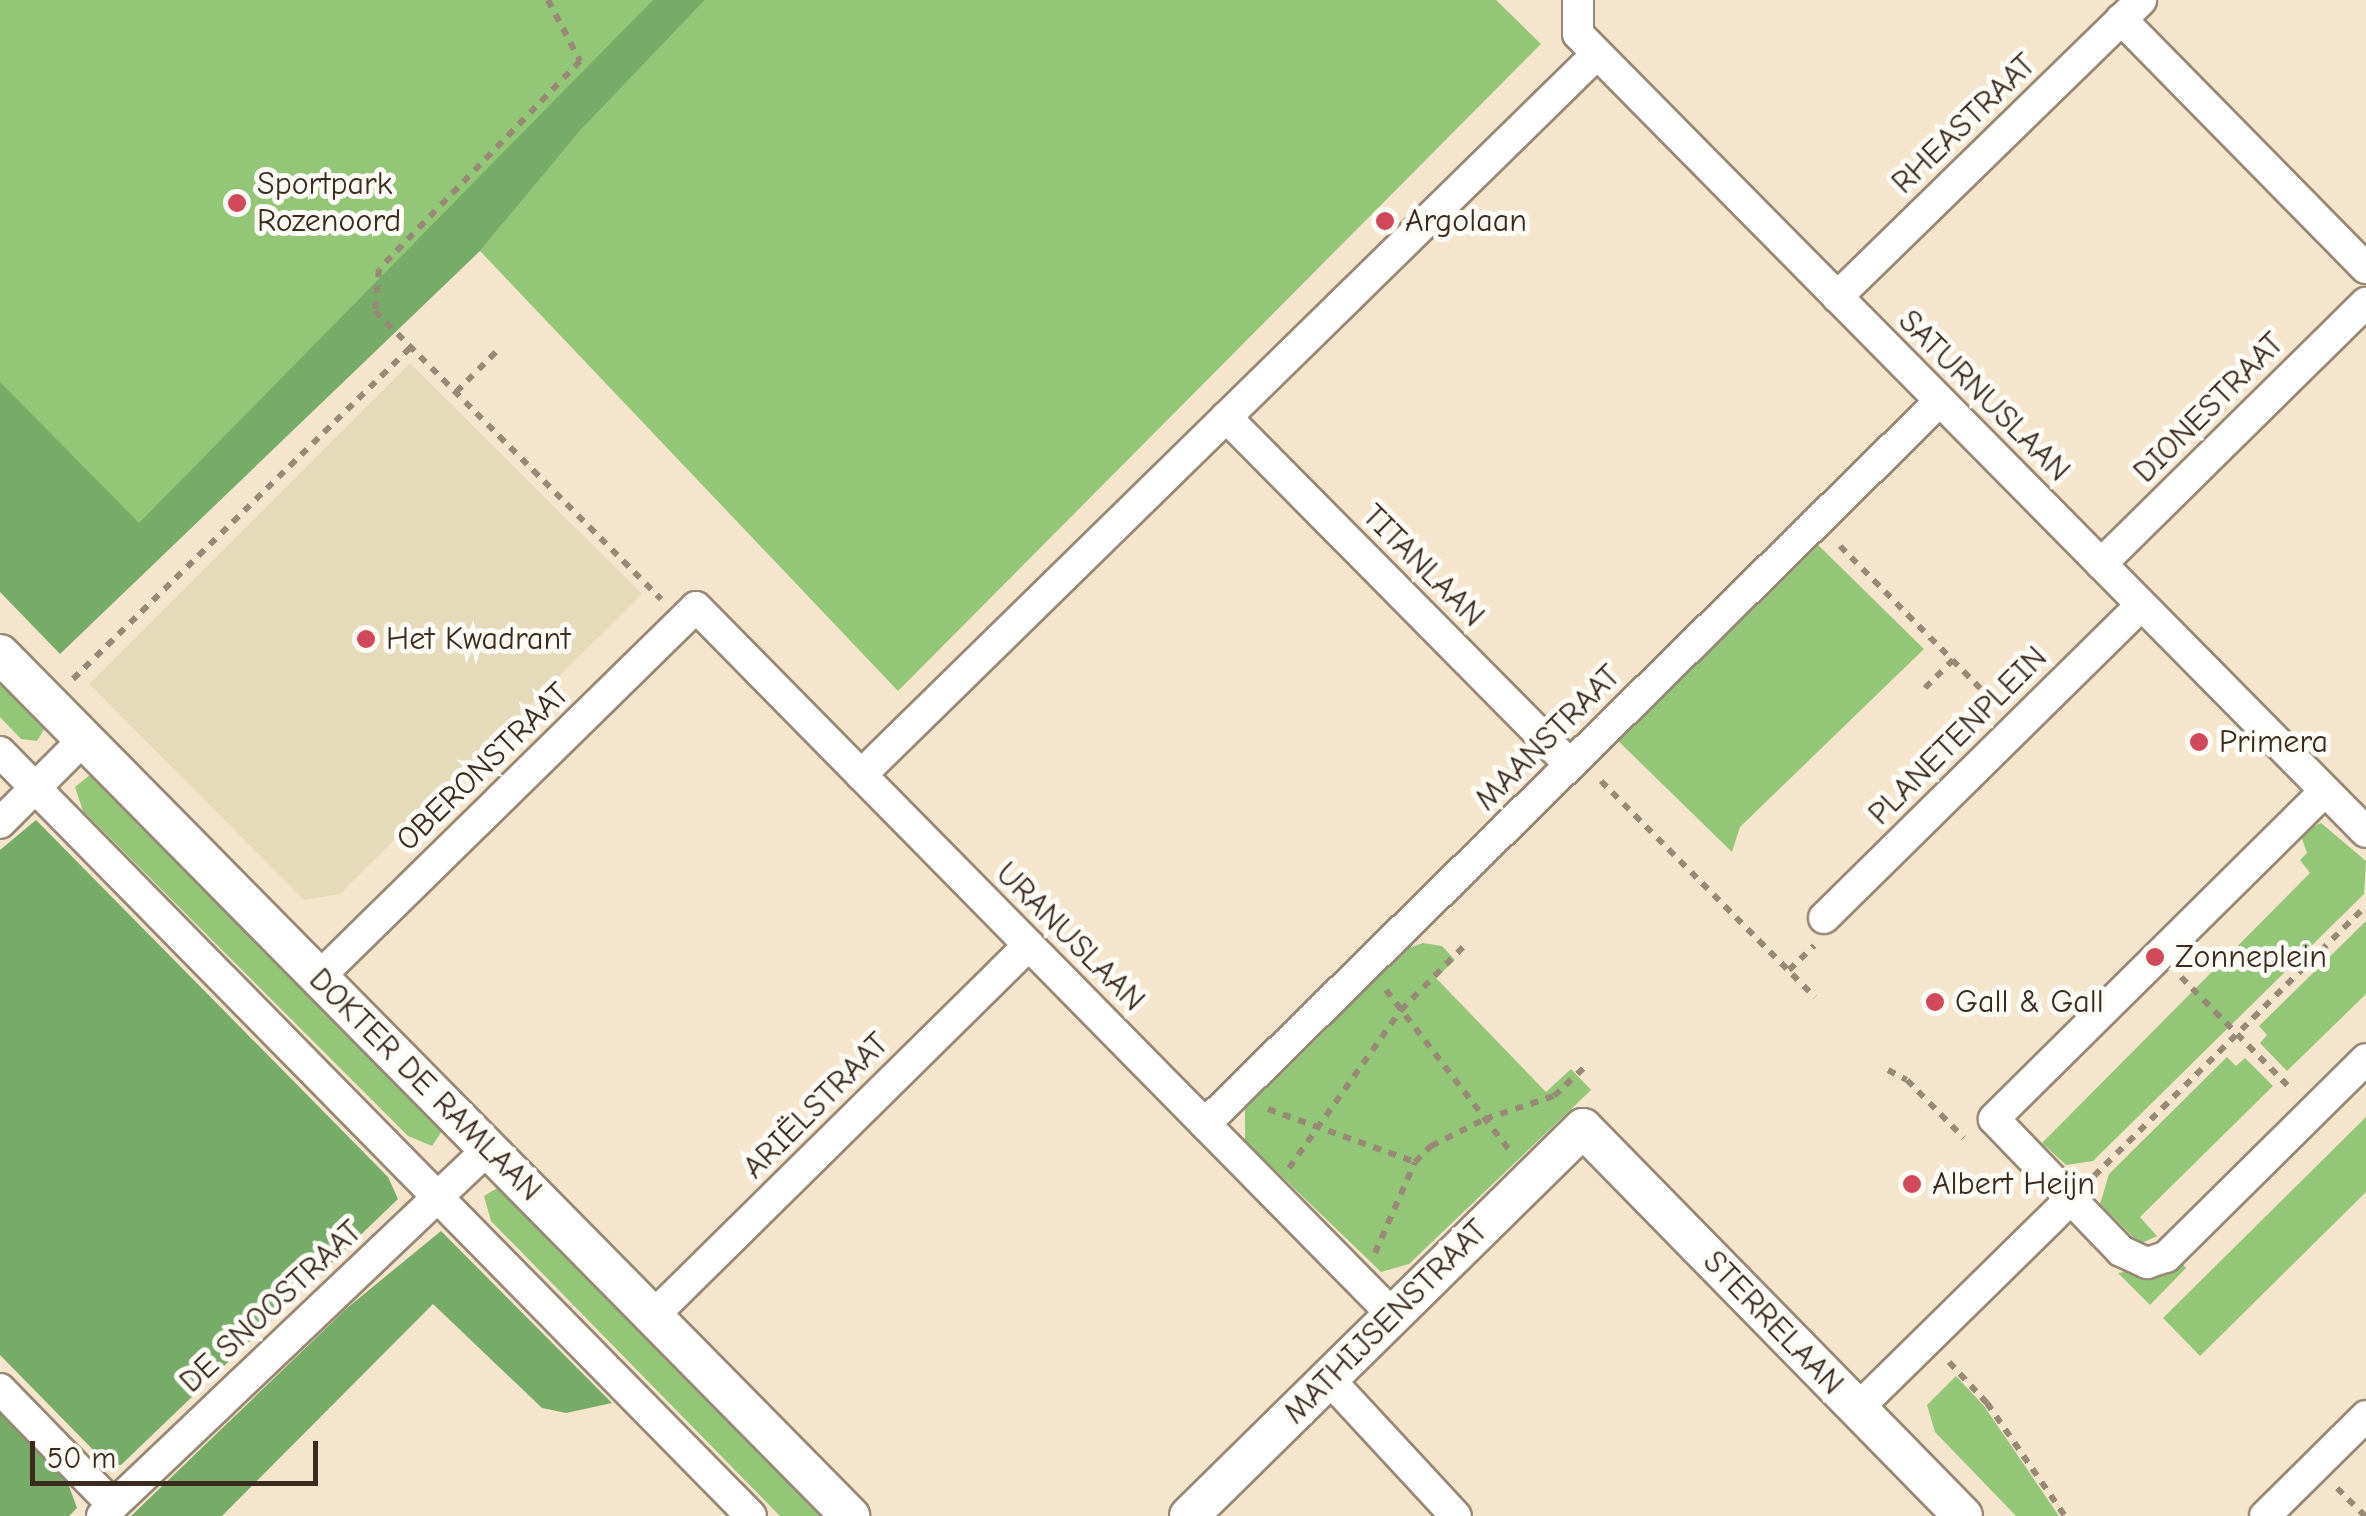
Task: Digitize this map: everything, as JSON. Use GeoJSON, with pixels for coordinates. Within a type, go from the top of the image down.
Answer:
{"type":"FeatureCollection","features":[{"type":"Feature","properties":{"kind":"street","name":"SATURNUSLAAN"},"geometry":{"type":"LineString","coordinates":[[1578,0],[1578,34],[2366,832]]}},
{"type":"Feature","properties":{"kind":"street"},"geometry":{"type":"LineString","coordinates":[[2131,10],[2366,268]]}},
{"type":"Feature","properties":{"kind":"street","name":"RHEASTRAAT"},"geometry":{"type":"LineString","coordinates":[[1838,298],[2131,10]]}},
{"type":"Feature","properties":{"kind":"street"},"geometry":{"type":"LineString","coordinates":[[861,775],[1598,54]]}},
{"type":"Feature","properties":{"kind":"street","name":"DIONESTRAAT"},"geometry":{"type":"LineString","coordinates":[[2101,564],[2366,303]]}},
{"type":"Feature","properties":{"kind":"street","name":"MAANSTRAAT"},"geometry":{"type":"LineString","coordinates":[[1205,1124],[1940,401]]}},
{"type":"Feature","properties":{"kind":"street","name":"TITANLAAN"},"geometry":{"type":"LineString","coordinates":[[1226,417],[1570,764]]}},
{"type":"Feature","properties":{"kind":"street","name":"PLANETENPLEIN"},"geometry":{"type":"LineString","coordinates":[[1824,918],[2141,604]]}},
{"type":"Feature","properties":{"kind":"street","name":"URANUSLAAN"},"geometry":{"type":"LineString","coordinates":[[689,614],[861,775],[1393,1315]]}},
{"type":"Feature","properties":{"kind":"street","name":"OBERONSTRAAT"},"geometry":{"type":"LineString","coordinates":[[319,977],[689,614]]}},
{"type":"Feature","properties":{"kind":"street","name":"DOKTER DE RAMLAAN"},"geometry":{"type":"LineString","coordinates":[[0,654],[850,1516]]}},
{"type":"Feature","properties":{"kind":"street"},"geometry":{"type":"LineString","coordinates":[[0,823],[84,739]]}},
{"type":"Feature","properties":{"kind":"street"},"geometry":{"type":"LineString","coordinates":[[0,752],[436,1200],[751,1516]]}},
{"type":"Feature","properties":{"kind":"street"},"geometry":{"type":"LineString","coordinates":[[2325,791],[1994,1119],[2134,1260],[2166,1257],[2366,1059]]}},
{"type":"Feature","properties":{"kind":"street","name":"ARIËLSTRAAT"},"geometry":{"type":"LineString","coordinates":[[653,1316],[1029,945]]}},
{"type":"Feature","properties":{"kind":"street","name":"MATHIJSENSTRAAT"},"geometry":{"type":"LineString","coordinates":[[1189,1516],[1583,1128]]}},
{"type":"Feature","properties":{"kind":"street","name":"STERRELAAN"},"geometry":{"type":"LineString","coordinates":[[1583,1128],[1857,1409],[1949,1511]]}},
{"type":"Feature","properties":{"kind":"street","name":"DE SNOOSTRAAT"},"geometry":{"type":"LineString","coordinates":[[108,1510],[488,1148]]}},
{"type":"Feature","properties":{"kind":"street"},"geometry":{"type":"LineString","coordinates":[[1857,1409],[2071,1199]]}},
{"type":"Feature","properties":{"kind":"street"},"geometry":{"type":"LineString","coordinates":[[1328,1378],[1456,1516]]}},
{"type":"Feature","properties":{"kind":"street"},"geometry":{"type":"LineString","coordinates":[[0,1389],[108,1510]]}},
{"type":"Feature","properties":{"kind":"street"},"geometry":{"type":"LineString","coordinates":[[2265,1516],[2366,1416]]}},
{"type":"Feature","properties":{"kind":"path"},"geometry":{"type":"LineString","coordinates":[[548,0],[580,62],[379,269],[376,311],[689,614]]}},
{"type":"Feature","properties":{"kind":"path"},"geometry":{"type":"LineString","coordinates":[[48,703],[411,347]]}},
{"type":"Feature","properties":{"kind":"path"},"geometry":{"type":"LineString","coordinates":[[456,392],[497,351]]}},
{"type":"Feature","properties":{"kind":"path"},"geometry":{"type":"LineString","coordinates":[[1817,522],[2018,726]]}},
{"type":"Feature","properties":{"kind":"path"},"geometry":{"type":"LineString","coordinates":[[1925,688],[1953,660]]}},
{"type":"Feature","properties":{"kind":"path"},"geometry":{"type":"LineString","coordinates":[[1570,764],[1601,781],[1815,997]]}},
{"type":"Feature","properties":{"kind":"path"},"geometry":{"type":"LineString","coordinates":[[2071,1199],[2366,906]]}},
{"type":"Feature","properties":{"kind":"path"},"geometry":{"type":"LineString","coordinates":[[1272,1192],[1401,1010],[1468,942]]}},
{"type":"Feature","properties":{"kind":"path"},"geometry":{"type":"LineString","coordinates":[[2160,955],[2314,1112]]}},
{"type":"Feature","properties":{"kind":"path"},"geometry":{"type":"LineString","coordinates":[[1367,965],[1532,1179]]}},
{"type":"Feature","properties":{"kind":"path"},"geometry":{"type":"LineString","coordinates":[[1357,1278],[1370,1265],[1414,1162],[1431,1146],[1485,1120],[1554,1096],[1588,1064]]}},
{"type":"Feature","properties":{"kind":"path"},"geometry":{"type":"LineString","coordinates":[[1888,1070],[1907,1080],[1969,1143],[1994,1119]]}},
{"type":"Feature","properties":{"kind":"path"},"geometry":{"type":"LineString","coordinates":[[1234,1096],[1414,1162]]}},
{"type":"Feature","properties":{"kind":"path"},"geometry":{"type":"LineString","coordinates":[[1928,1340],[1988,1403],[2065,1516]]}},
{"type":"Feature","properties":{"kind":"shaded area","name":"Het Kwadrant"},"geometry":{"type":"Polygon","coordinates":[[[410,363],[642,594],[340,894],[304,900],[89,684],[410,363]]]}},
{"type":"Feature","properties":{"kind":"green space","name":"Sportpark Rozenoord"},"geometry":{"type":"Polygon","coordinates":[[[0,0],[679,0],[131,544],[0,407],[0,0]]]}},
{"type":"Feature","properties":{"kind":"green space"},"geometry":{"type":"Polygon","coordinates":[[[653,0],[705,0],[580,131],[480,251],[60,654],[0,592],[0,382],[139,523],[653,0]]]}},
{"type":"Feature","properties":{"kind":"green space"},"geometry":{"type":"Polygon","coordinates":[[[705,0],[1496,0],[1541,44],[898,691],[480,251],[580,131],[705,0]]]}},
{"type":"Feature","properties":{"kind":"green space"},"geometry":{"type":"Polygon","coordinates":[[[1810,537],[1924,649],[1740,827],[1732,852],[1609,732],[1810,537]]]}},
{"type":"Feature","properties":{"kind":"green space"},"geometry":{"type":"Polygon","coordinates":[[[0,671],[49,721],[37,741],[21,739],[0,717],[0,671]]]}},
{"type":"Feature","properties":{"kind":"green space"},"geometry":{"type":"Polygon","coordinates":[[[96,770],[446,1125],[432,1146],[408,1136],[83,811],[75,787],[96,770]]]}},
{"type":"Feature","properties":{"kind":"green space"},"geometry":{"type":"Polygon","coordinates":[[[36,820],[388,1177],[398,1199],[121,1465],[107,1464],[0,1355],[0,850],[36,820]]]}},
{"type":"Feature","properties":{"kind":"green space"},"geometry":{"type":"Polygon","coordinates":[[[2321,823],[2366,861],[2364,894],[2093,1161],[2066,1165],[2042,1143],[2310,873],[2300,860],[2307,853],[2300,833],[2321,823]]]}},
{"type":"Feature","properties":{"kind":"green space"},"geometry":{"type":"Polygon","coordinates":[[[2366,921],[2366,994],[2287,1071],[2260,1043],[2267,1035],[2259,1026],[2366,921]]]}},
{"type":"Feature","properties":{"kind":"green space"},"geometry":{"type":"Polygon","coordinates":[[[1423,943],[1442,946],[1455,960],[1436,978],[1546,1092],[1571,1069],[1591,1090],[1409,1264],[1381,1272],[1245,1141],[1245,1102],[1402,950],[1423,943]]]}},
{"type":"Feature","properties":{"kind":"green space"},"geometry":{"type":"Polygon","coordinates":[[[2227,1057],[2236,1066],[2245,1058],[2273,1086],[2140,1217],[2157,1236],[2140,1244],[2100,1204],[2109,1174],[2227,1057]]]}},
{"type":"Feature","properties":{"kind":"green space"},"geometry":{"type":"Polygon","coordinates":[[[2366,1117],[2366,1192],[2200,1356],[2163,1318],[2366,1117]]]}},
{"type":"Feature","properties":{"kind":"green space"},"geometry":{"type":"Polygon","coordinates":[[[504,1184],[831,1516],[780,1516],[491,1221],[484,1196],[504,1184]]]}},
{"type":"Feature","properties":{"kind":"green space"},"geometry":{"type":"Polygon","coordinates":[[[441,1231],[612,1403],[566,1413],[542,1408],[433,1304],[222,1516],[131,1516],[347,1308],[441,1231]]]}},
{"type":"Feature","properties":{"kind":"green space"},"geometry":{"type":"Polygon","coordinates":[[[2181,1262],[2186,1268],[2150,1305],[2118,1273],[2181,1262]]]}},
{"type":"Feature","properties":{"kind":"green space"},"geometry":{"type":"Polygon","coordinates":[[[1956,1376],[1984,1406],[2059,1516],[2016,1516],[1935,1432],[1927,1405],[1956,1376]]]}},
{"type":"Feature","properties":{"kind":"green space"},"geometry":{"type":"Polygon","coordinates":[[[0,1411],[66,1478],[77,1508],[69,1516],[0,1516],[0,1411]]]}},
{"type":"Feature","properties":{"kind":"place","name":"Sportpark Rozenoord"},"geometry":{"type":"Point","coordinates":[237,203]}},
{"type":"Feature","properties":{"kind":"place","name":"Argolaan"},"geometry":{"type":"Point","coordinates":[1385,221]}},
{"type":"Feature","properties":{"kind":"place","name":"Het Kwadrant"},"geometry":{"type":"Point","coordinates":[366,639]}},
{"type":"Feature","properties":{"kind":"place","name":"Primera"},"geometry":{"type":"Point","coordinates":[2199,742]}},
{"type":"Feature","properties":{"kind":"place","name":"Zonneplein"},"geometry":{"type":"Point","coordinates":[2155,957]}},
{"type":"Feature","properties":{"kind":"place","name":"Gall & Gall"},"geometry":{"type":"Point","coordinates":[1935,1002]}},
{"type":"Feature","properties":{"kind":"place","name":"Albert Heijn"},"geometry":{"type":"Point","coordinates":[1912,1184]}}]}
